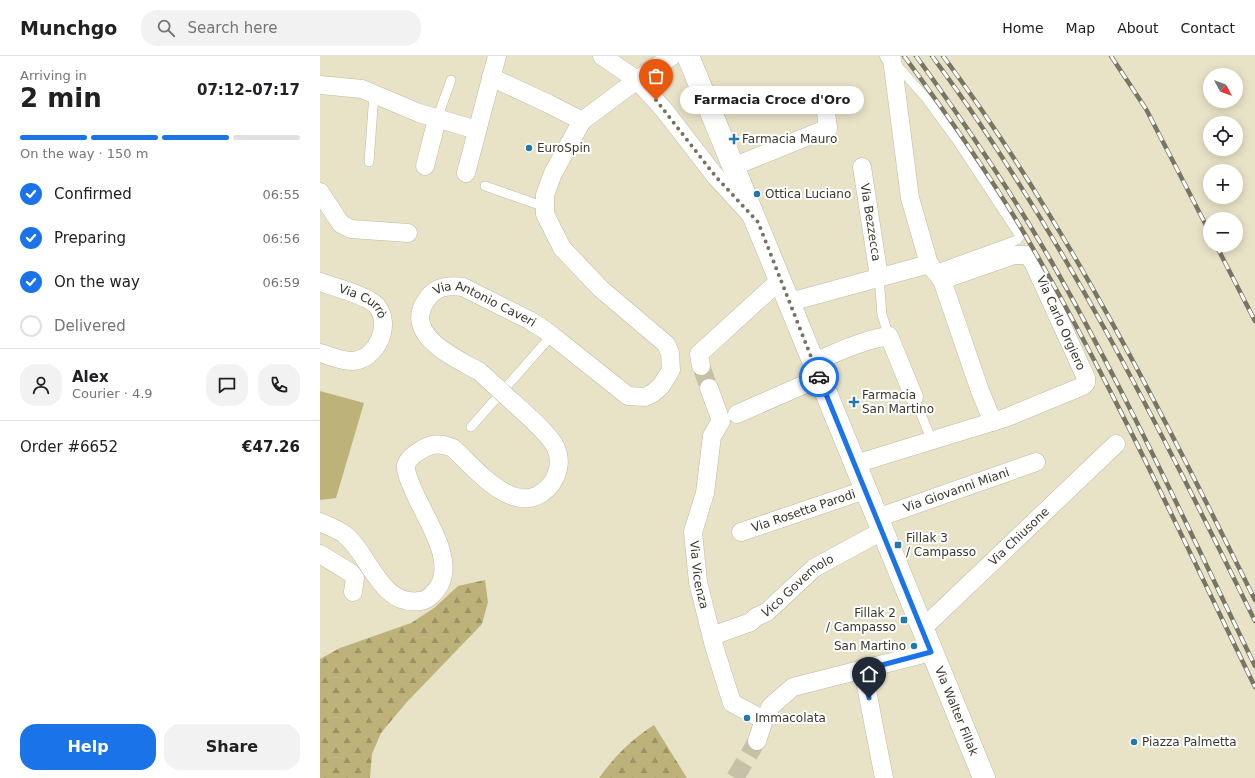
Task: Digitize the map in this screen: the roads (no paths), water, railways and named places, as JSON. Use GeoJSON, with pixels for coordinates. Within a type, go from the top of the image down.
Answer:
{"type":"FeatureCollection","features":[{"type":"Feature","properties":{"kind":"main road","name":"Via Walter Fillak"},"geometry":{"type":"LineString","coordinates":[[688,56],[758,222],[816,370],[984,778]]}},
{"type":"Feature","properties":{"kind":"street","name":"Via Walter Fillak"},"geometry":{"type":"LineString","coordinates":[[602,56],[637,80],[665,110],[716,177],[758,222]]}},
{"type":"Feature","properties":{"kind":"street","name":"Via Antonio Caveri"},"geometry":{"type":"LineString","coordinates":[[320,522],[344,534],[364,555],[382,586],[389,592],[406,600],[423,600],[431,596],[440,585],[444,574],[444,562],[440,549],[406,472],[406,465],[410,459],[426,447],[439,444],[453,448],[494,486],[508,496],[522,498],[534,496],[544,491],[552,483],[559,465],[552,441],[480,372],[437,348],[425,333],[421,320],[422,308],[434,291],[448,286],[463,287],[529,320],[552,335],[628,396],[645,397],[654,393],[661,386],[671,370],[670,353],[666,344],[601,289],[562,248],[551,229],[545,214],[546,195],[553,173],[582,121],[672,56]]}},
{"type":"Feature","properties":{"kind":"street"},"geometry":{"type":"LineString","coordinates":[[890,58],[910,198],[935,271],[993,422]]}},
{"type":"Feature","properties":{"kind":"street"},"geometry":{"type":"LineString","coordinates":[[466,173],[492,63],[549,104],[582,121]]}},
{"type":"Feature","properties":{"kind":"street"},"geometry":{"type":"LineString","coordinates":[[320,85],[362,89],[403,107],[437,119],[477,130]]}},
{"type":"Feature","properties":{"kind":"street"},"geometry":{"type":"LineString","coordinates":[[734,166],[828,128],[824,98]]}},
{"type":"Feature","properties":{"kind":"street"},"geometry":{"type":"LineString","coordinates":[[425,166],[437,119]]}},
{"type":"Feature","properties":{"kind":"street","name":"Via Bezzecca"},"geometry":{"type":"LineString","coordinates":[[862,167],[879,277]]}},
{"type":"Feature","properties":{"kind":"street"},"geometry":{"type":"LineString","coordinates":[[320,192],[341,224],[351,229],[408,233]]}},
{"type":"Feature","properties":{"kind":"street","name":"Via Carlo Orgiero"},"geometry":{"type":"LineString","coordinates":[[855,464],[993,422],[1083,386],[1086,383],[1086,378],[1033,262],[1028,255],[1014,255],[935,271]]}},
{"type":"Feature","properties":{"kind":"street","name":"Via Bezzecca"},"geometry":{"type":"LineString","coordinates":[[790,302],[879,277],[935,271]]}},
{"type":"Feature","properties":{"kind":"street"},"geometry":{"type":"LineString","coordinates":[[701,366],[700,354],[780,280]]}},
{"type":"Feature","properties":{"kind":"street","name":"Via Currò"},"geometry":{"type":"LineString","coordinates":[[320,282],[368,300],[377,306],[383,332],[380,341],[372,350],[358,360],[341,360],[320,353]]}},
{"type":"Feature","properties":{"kind":"street"},"geometry":{"type":"LineString","coordinates":[[737,414],[816,370],[842,350],[879,337],[889,336]]}},
{"type":"Feature","properties":{"kind":"street","name":"Via Bezzecca"},"geometry":{"type":"LineString","coordinates":[[889,336],[914,397]]}},
{"type":"Feature","properties":{"kind":"street","name":"Via Vicenza"},"geometry":{"type":"LineString","coordinates":[[709,388],[721,421],[712,436],[704,493],[693,532],[698,582],[732,703],[764,720]]}},
{"type":"Feature","properties":{"kind":"street","name":"Via Chiusone"},"geometry":{"type":"LineString","coordinates":[[922,629],[1116,444]]}},
{"type":"Feature","properties":{"kind":"street","name":"Via Giovanni Miani"},"geometry":{"type":"LineString","coordinates":[[880,525],[1036,462]]}},
{"type":"Feature","properties":{"kind":"street","name":"Via Rosetta Parodi"},"geometry":{"type":"LineString","coordinates":[[741,532],[865,490]]}},
{"type":"Feature","properties":{"kind":"street","name":"Vico Governolo"},"geometry":{"type":"LineString","coordinates":[[712,636],[751,622],[756,617],[767,612],[814,568],[880,525]]}},
{"type":"Feature","properties":{"kind":"street"},"geometry":{"type":"LineString","coordinates":[[320,554],[351,573],[355,578],[353,592]]}},
{"type":"Feature","properties":{"kind":"street"},"geometry":{"type":"LineString","coordinates":[[757,741],[764,720],[771,706],[793,687],[931,652]]}},
{"type":"Feature","properties":{"kind":"street"},"geometry":{"type":"LineString","coordinates":[[863,670],[884,778]]}},
{"type":"Feature","properties":{"kind":"lane"},"geometry":{"type":"LineString","coordinates":[[890,58],[926,98],[952,133],[1020,236],[1017,240],[935,271]]}},
{"type":"Feature","properties":{"kind":"lane"},"geometry":{"type":"LineString","coordinates":[[437,119],[451,80]]}},
{"type":"Feature","properties":{"kind":"lane"},"geometry":{"type":"LineString","coordinates":[[369,162],[374,94]]}},
{"type":"Feature","properties":{"kind":"lane"},"geometry":{"type":"LineString","coordinates":[[485,186],[546,207]]}},
{"type":"Feature","properties":{"kind":"lane","name":"Via Bezzecca"},"geometry":{"type":"LineString","coordinates":[[879,277],[882,315],[889,336]]}},
{"type":"Feature","properties":{"kind":"lane"},"geometry":{"type":"LineString","coordinates":[[471,427],[552,335]]}},
{"type":"Feature","properties":{"kind":"lane","name":"Via Bezzecca"},"geometry":{"type":"LineString","coordinates":[[914,397],[932,441]]}},
{"type":"Feature","properties":{"kind":"tunnel"},"geometry":{"type":"LineString","coordinates":[[701,366],[709,388]]}},
{"type":"Feature","properties":{"kind":"tunnel"},"geometry":{"type":"LineString","coordinates":[[735,778],[757,741]]}},
{"type":"Feature","properties":{"kind":"railway"},"geometry":{"type":"LineString","coordinates":[[904,56],[981,165],[1024,233],[1056,288],[1144,458],[1255,687]]}},
{"type":"Feature","properties":{"kind":"railway"},"geometry":{"type":"LineString","coordinates":[[916,56],[952,106],[1003,182],[1079,310],[1131,411],[1255,666]]}},
{"type":"Feature","properties":{"kind":"railway"},"geometry":{"type":"LineString","coordinates":[[932,56],[979,122],[1066,260],[1145,403],[1255,621]]}},
{"type":"Feature","properties":{"kind":"railway"},"geometry":{"type":"LineString","coordinates":[[943,56],[988,120],[1072,253],[1111,321],[1185,460],[1255,600]]}},
{"type":"Feature","properties":{"kind":"railway"},"geometry":{"type":"LineString","coordinates":[[1111,56],[1146,109],[1203,219]]}},
{"type":"Feature","properties":{"kind":"railway"},"geometry":{"type":"LineString","coordinates":[[1220,252],[1255,321]]}},
{"type":"Feature","properties":{"kind":"place","name":"Farmacia Croce d'Oro"},"geometry":{"type":"Point","coordinates":[656,100]}},
{"type":"Feature","properties":{"kind":"place","name":"Farmacia Mauro"},"geometry":{"type":"Point","coordinates":[734,139]}},
{"type":"Feature","properties":{"kind":"place","name":"EuroSpin"},"geometry":{"type":"Point","coordinates":[529,148]}},
{"type":"Feature","properties":{"kind":"place","name":"Ottica Luciano"},"geometry":{"type":"Point","coordinates":[757,194]}},
{"type":"Feature","properties":{"kind":"place","name":"Farmacia San Martino"},"geometry":{"type":"Point","coordinates":[854,402]}},
{"type":"Feature","properties":{"kind":"place","name":"Fillak 3 / Campasso"},"geometry":{"type":"Point","coordinates":[898,545]}},
{"type":"Feature","properties":{"kind":"place","name":"Fillak 2 / Campasso"},"geometry":{"type":"Point","coordinates":[904,620]}},
{"type":"Feature","properties":{"kind":"place","name":"San Martino"},"geometry":{"type":"Point","coordinates":[914,646]}},
{"type":"Feature","properties":{"kind":"place","name":"Immacolata"},"geometry":{"type":"Point","coordinates":[747,718]}},
{"type":"Feature","properties":{"kind":"place","name":"Piazza Palmetta"},"geometry":{"type":"Point","coordinates":[1134,742]}}]}
